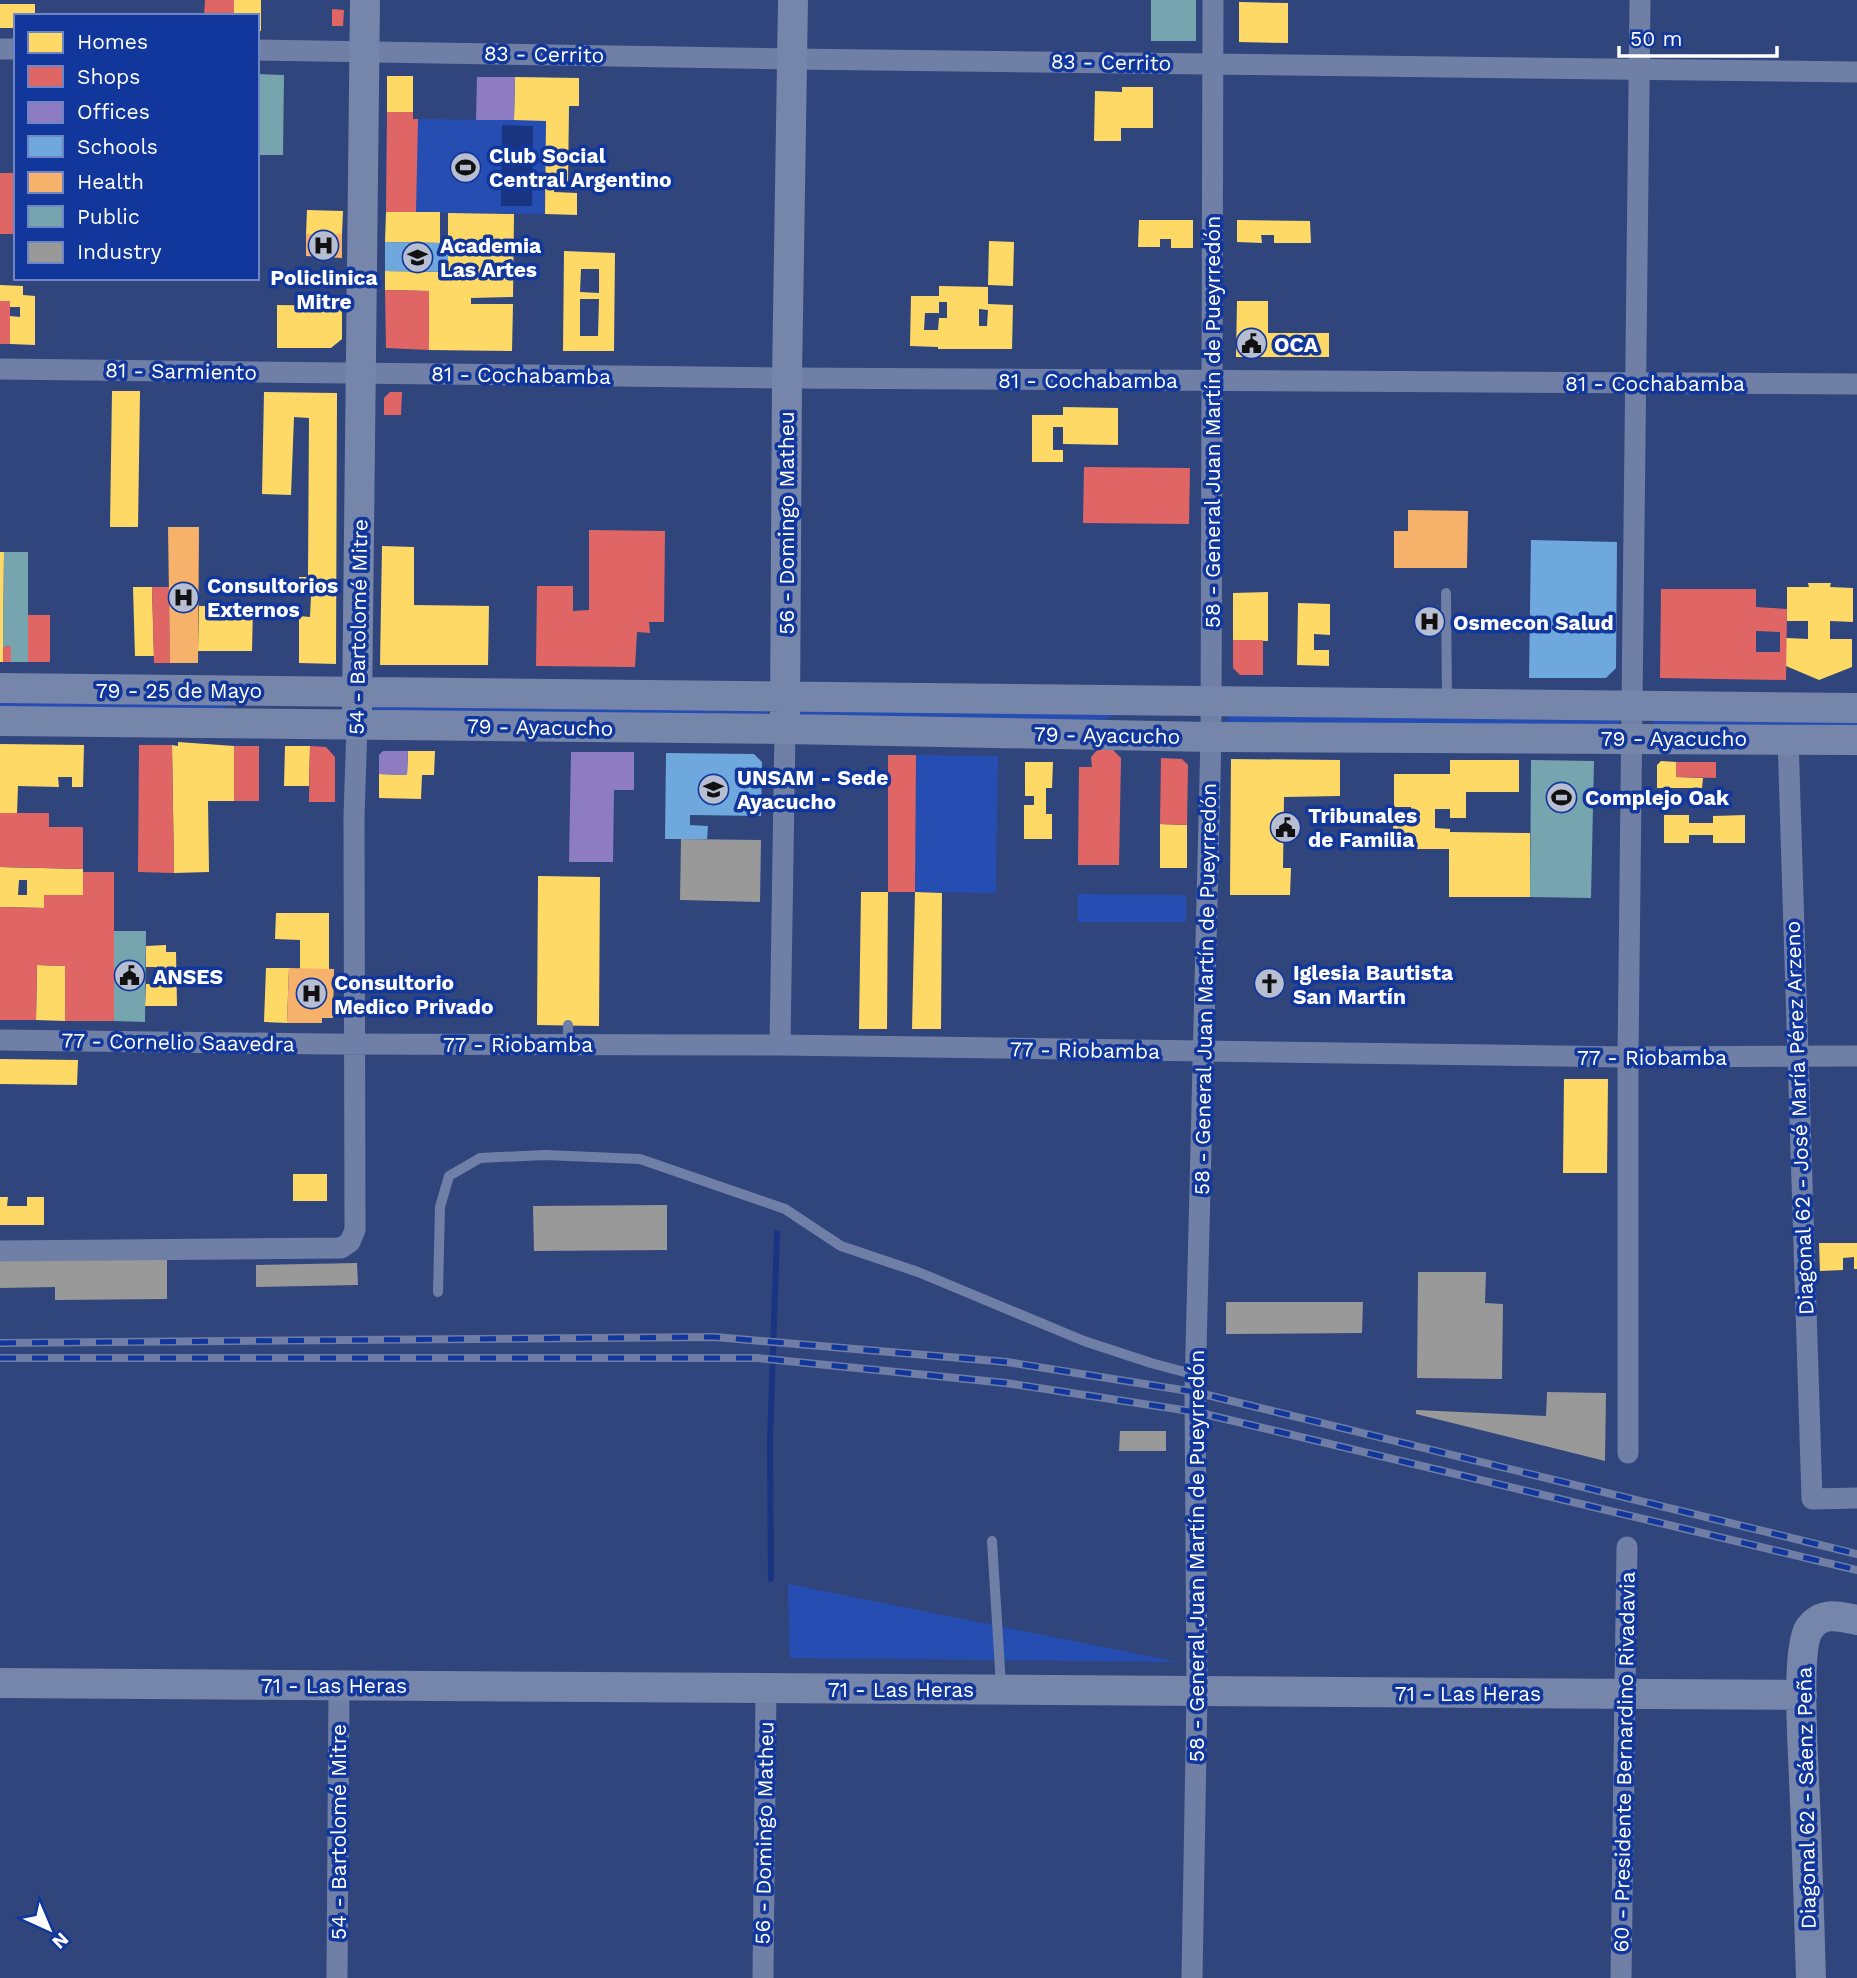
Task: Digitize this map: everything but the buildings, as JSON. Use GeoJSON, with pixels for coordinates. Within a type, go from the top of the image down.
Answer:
{"type":"FeatureCollection","features":[{"type":"Feature","properties":{"kind":"main road","name":"54 - Bartolomé Mitre"},"geometry":{"type":"LineString","coordinates":[[357,724],[365,0]]}},
{"type":"Feature","properties":{"kind":"main road","name":"56 - Domingo Matheu"},"geometry":{"type":"LineString","coordinates":[[785,729],[786,378],[793,0]]}},
{"type":"Feature","properties":{"kind":"main road","name":"79 - 25 de Mayo"},"geometry":{"type":"LineString","coordinates":[[0,688],[358,691]]}},
{"type":"Feature","properties":{"kind":"main road","name":"79 - Ayacucho"},"geometry":{"type":"LineString","coordinates":[[358,691],[1211,703],[1857,708]]}},
{"type":"Feature","properties":{"kind":"main road","name":"79 - 25 de Mayo"},"geometry":{"type":"LineString","coordinates":[[0,720],[357,724]]}},
{"type":"Feature","properties":{"kind":"main road","name":"79 - Ayacucho"},"geometry":{"type":"LineString","coordinates":[[357,724],[1211,737],[1857,740]]}},
{"type":"Feature","properties":{"kind":"main road","name":"Diagonal 62 - Sáenz Peña"},"geometry":{"type":"LineString","coordinates":[[1811,1978],[1802,1695],[1804,1639],[1815,1621],[1824,1616],[1834,1615],[1857,1620]]}},
{"type":"Feature","properties":{"kind":"main road","name":"71 - Las Heras"},"geometry":{"type":"LineString","coordinates":[[0,1683],[1802,1695]]}},
{"type":"Feature","properties":{"kind":"street","name":"58 - General Juan Martín de Pueyrredón"},"geometry":{"type":"LineString","coordinates":[[1192,1978],[1197,1692],[1196,1375],[1211,737],[1213,0]]}},
{"type":"Feature","properties":{"kind":"street"},"geometry":{"type":"LineString","coordinates":[[1628,1453],[1628,1058],[1640,0]]}},
{"type":"Feature","properties":{"kind":"street","name":"83 - Cerrito"},"geometry":{"type":"LineString","coordinates":[[259,50],[1857,72]]}},
{"type":"Feature","properties":{"kind":"street","name":"81 - Sarmiento"},"geometry":{"type":"LineString","coordinates":[[0,369],[361,373]]}},
{"type":"Feature","properties":{"kind":"street","name":"81 - Cochabamba"},"geometry":{"type":"LineString","coordinates":[[361,373],[1857,384]]}},
{"type":"Feature","properties":{"kind":"street","name":"54 - Bartolomé Mitre"},"geometry":{"type":"LineString","coordinates":[[0,1251],[341,1248],[350,1242],[355,1230],[354,817],[357,724]]}},
{"type":"Feature","properties":{"kind":"street","name":"56 - Domingo Matheu"},"geometry":{"type":"LineString","coordinates":[[780,1045],[785,729]]}},
{"type":"Feature","properties":{"kind":"street","name":"Diagonal 62 - José María Pérez Arzeno"},"geometry":{"type":"LineString","coordinates":[[1788,738],[1812,1499],[1857,1498]]}},
{"type":"Feature","properties":{"kind":"street","name":"77 - Riobamba"},"geometry":{"type":"LineString","coordinates":[[356,1044],[568,1035],[780,1045],[1205,1052],[1628,1058],[1857,1056]]}},
{"type":"Feature","properties":{"kind":"street","name":"77 - Cornelio Saavedra"},"geometry":{"type":"LineString","coordinates":[[0,1040],[356,1044]]}},
{"type":"Feature","properties":{"kind":"street","name":"60 - Presidente Bernardino Rivadavia"},"geometry":{"type":"LineString","coordinates":[[1621,1978],[1628,1547]]}},
{"type":"Feature","properties":{"kind":"street","name":"54 - Bartolomé Mitre"},"geometry":{"type":"LineString","coordinates":[[337,1978],[339,1685]]}},
{"type":"Feature","properties":{"kind":"street","name":"56 - Domingo Matheu"},"geometry":{"type":"LineString","coordinates":[[763,1978],[766,1688]]}},
{"type":"Feature","properties":{"kind":"lane"},"geometry":{"type":"LineString","coordinates":[[1446,593],[1447,704]]}},
{"type":"Feature","properties":{"kind":"lane"},"geometry":{"type":"LineString","coordinates":[[438,1292],[440,1207],[449,1176],[480,1158],[545,1155],[640,1159],[785,1209],[841,1246],[918,1272],[1084,1341],[1196,1375]]}},
{"type":"Feature","properties":{"kind":"lane"},"geometry":{"type":"LineString","coordinates":[[992,1541],[1002,1689]]}},
{"type":"Feature","properties":{"kind":"shaded area","name":"Club Social Central Argentino"},"geometry":{"type":"Polygon","coordinates":[[[515,77],[547,77],[545,214],[386,212],[387,112],[413,119],[514,120],[515,77]]]}},
{"type":"Feature","properties":{"kind":"shaded area"},"geometry":{"type":"Polygon","coordinates":[[[502,125],[533,126],[532,206],[501,206],[502,125]]]}},
{"type":"Feature","properties":{"kind":"shaded area"},"geometry":{"type":"Polygon","coordinates":[[[0,700],[240,702],[215,711],[0,710],[0,700]]]}},
{"type":"Feature","properties":{"kind":"shaded area"},"geometry":{"type":"Polygon","coordinates":[[[372,706],[768,710],[767,714],[375,713],[372,706]]]}},
{"type":"Feature","properties":{"kind":"shaded area"},"geometry":{"type":"Polygon","coordinates":[[[797,710],[1176,714],[1176,716],[1116,715],[1094,723],[800,717],[797,710]]]}},
{"type":"Feature","properties":{"kind":"shaded area"},"geometry":{"type":"Polygon","coordinates":[[[1229,716],[1619,720],[1619,724],[1225,722],[1229,716]]]}},
{"type":"Feature","properties":{"kind":"shaded area"},"geometry":{"type":"Polygon","coordinates":[[[1857,719],[1857,729],[1654,725],[1654,720],[1857,719]]]}},
{"type":"Feature","properties":{"kind":"shaded area"},"geometry":{"type":"Polygon","coordinates":[[[916,755],[998,756],[996,893],[915,892],[916,755]]]}},
{"type":"Feature","properties":{"kind":"shaded area"},"geometry":{"type":"Polygon","coordinates":[[[1078,894],[1186,895],[1186,922],[1078,922],[1078,894]]]}},
{"type":"Feature","properties":{"kind":"shaded area"},"geometry":{"type":"Polygon","coordinates":[[[788,1584],[1178,1662],[790,1658],[788,1584]]]}},
{"type":"Feature","properties":{"kind":"waterway"},"geometry":{"type":"LineString","coordinates":[[771,1579],[770,1442],[777,1233]]}},
{"type":"Feature","properties":{"kind":"railway"},"geometry":{"type":"LineString","coordinates":[[0,1343],[715,1337],[1007,1362],[1195,1392],[1857,1554]]}},
{"type":"Feature","properties":{"kind":"railway"},"geometry":{"type":"LineString","coordinates":[[0,1358],[757,1358],[1006,1383],[1196,1412],[1857,1570]]}},
{"type":"Feature","properties":{"kind":"place","name":"Club Social Central Argentino"},"geometry":{"type":"Point","coordinates":[466,167]}},
{"type":"Feature","properties":{"kind":"place","name":"Policlinica Mitre"},"geometry":{"type":"Point","coordinates":[324,245]}},
{"type":"Feature","properties":{"kind":"place","name":"Academia Las Artes"},"geometry":{"type":"Point","coordinates":[417,257]}},
{"type":"Feature","properties":{"kind":"place","name":"OCA"},"geometry":{"type":"Point","coordinates":[1251,344]}},
{"type":"Feature","properties":{"kind":"place","name":"Consultorios Externos"},"geometry":{"type":"Point","coordinates":[184,597]}},
{"type":"Feature","properties":{"kind":"place","name":"Osmecon Salud"},"geometry":{"type":"Point","coordinates":[1430,622]}},
{"type":"Feature","properties":{"kind":"place","name":"UNSAM - Sede Ayacucho"},"geometry":{"type":"Point","coordinates":[714,789]}},
{"type":"Feature","properties":{"kind":"place","name":"Complejo Oak"},"geometry":{"type":"Point","coordinates":[1562,797]}},
{"type":"Feature","properties":{"kind":"place","name":"Tribunales de Familia"},"geometry":{"type":"Point","coordinates":[1285,827]}},
{"type":"Feature","properties":{"kind":"place","name":"ANSES"},"geometry":{"type":"Point","coordinates":[130,976]}},
{"type":"Feature","properties":{"kind":"place","name":"Iglesia Bautista San Martín"},"geometry":{"type":"Point","coordinates":[1270,984]}},
{"type":"Feature","properties":{"kind":"place","name":"Consultorio Medico Privado"},"geometry":{"type":"Point","coordinates":[311,994]}}]}
